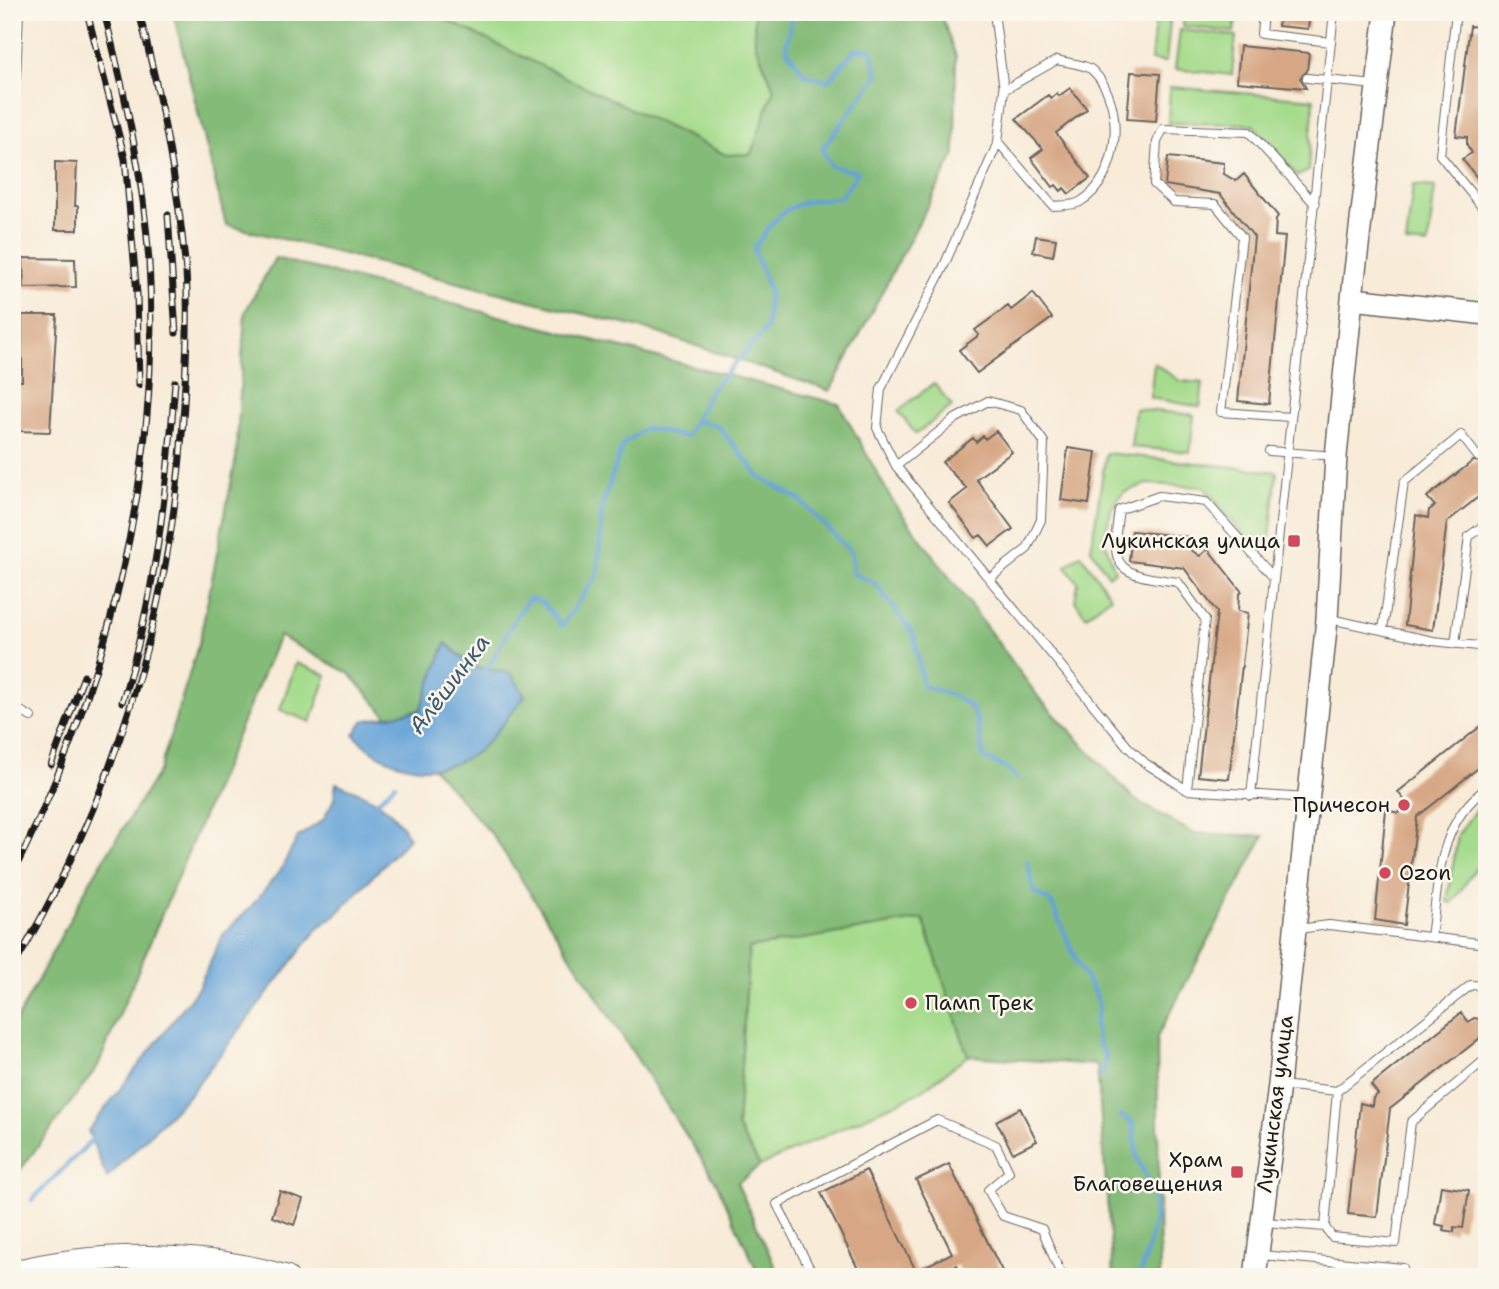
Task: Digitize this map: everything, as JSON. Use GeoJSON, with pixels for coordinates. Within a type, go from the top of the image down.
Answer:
{"type":"FeatureCollection","features":[{"type":"Feature","properties":{"kind":"main road"},"geometry":{"type":"LineString","coordinates":[[12,1273],[91,1257],[157,1258],[226,1265],[286,1277]]}},
{"type":"Feature","properties":{"kind":"street"},"geometry":{"type":"LineString","coordinates":[[12,78],[15,12]]}},
{"type":"Feature","properties":{"kind":"street","name":"Лукинская улица"},"geometry":{"type":"LineString","coordinates":[[1255,1277],[1279,1085],[1327,619],[1336,456],[1385,12]]}},
{"type":"Feature","properties":{"kind":"street"},"geometry":{"type":"LineString","coordinates":[[1353,299],[1487,314]]}},
{"type":"Feature","properties":{"kind":"lane"},"geometry":{"type":"LineString","coordinates":[[994,12],[1004,90],[998,142],[943,268],[881,389],[877,428],[897,466],[1128,747],[1145,763],[1187,790],[1308,798]]}},
{"type":"Feature","properties":{"kind":"lane"},"geometry":{"type":"LineString","coordinates":[[1263,12],[1261,34],[1331,42]]}},
{"type":"Feature","properties":{"kind":"lane"},"geometry":{"type":"LineString","coordinates":[[1251,796],[1334,12]]}},
{"type":"Feature","properties":{"kind":"lane"},"geometry":{"type":"LineString","coordinates":[[1456,12],[1440,155],[1482,207],[1487,204]]}},
{"type":"Feature","properties":{"kind":"lane"},"geometry":{"type":"LineString","coordinates":[[998,142],[1053,206],[1079,203],[1103,182],[1110,160],[1114,121],[1111,94],[1091,68],[1057,60],[1004,90]]}},
{"type":"Feature","properties":{"kind":"lane"},"geometry":{"type":"LineString","coordinates":[[1307,78],[1378,86]]}},
{"type":"Feature","properties":{"kind":"lane"},"geometry":{"type":"LineString","coordinates":[[1290,417],[1222,412],[1242,237],[1215,204],[1174,202],[1154,184],[1157,142],[1163,130],[1249,132],[1315,204]]}},
{"type":"Feature","properties":{"kind":"lane"},"geometry":{"type":"LineString","coordinates":[[897,466],[955,419],[988,401],[1021,410],[1044,442],[1041,520],[1027,549],[989,579]]}},
{"type":"Feature","properties":{"kind":"lane"},"geometry":{"type":"LineString","coordinates":[[1383,630],[1404,482],[1461,435],[1478,457]]}},
{"type":"Feature","properties":{"kind":"lane"},"geometry":{"type":"LineString","coordinates":[[1269,452],[1336,456]]}},
{"type":"Feature","properties":{"kind":"lane"},"geometry":{"type":"LineString","coordinates":[[1187,790],[1205,619],[1178,582],[1138,577],[1122,568],[1113,548],[1119,510],[1159,496],[1206,502],[1274,578]]}},
{"type":"Feature","properties":{"kind":"lane"},"geometry":{"type":"LineString","coordinates":[[1455,644],[1469,536],[1487,523]]}},
{"type":"Feature","properties":{"kind":"lane"},"geometry":{"type":"LineString","coordinates":[[1327,619],[1455,644],[1487,647]]}},
{"type":"Feature","properties":{"kind":"lane"},"geometry":{"type":"LineString","coordinates":[[12,706],[31,717]]}},
{"type":"Feature","properties":{"kind":"lane"},"geometry":{"type":"LineString","coordinates":[[1431,937],[1445,841],[1458,815],[1487,788]]}},
{"type":"Feature","properties":{"kind":"lane"},"geometry":{"type":"LineString","coordinates":[[1295,929],[1329,925],[1487,943]]}},
{"type":"Feature","properties":{"kind":"lane"},"geometry":{"type":"LineString","coordinates":[[1279,1085],[1337,1091],[1471,985],[1487,986]]}},
{"type":"Feature","properties":{"kind":"lane"},"geometry":{"type":"LineString","coordinates":[[1337,1091],[1325,1227],[1332,1237],[1396,1243],[1411,1122],[1487,1058]]}},
{"type":"Feature","properties":{"kind":"lane"},"geometry":{"type":"LineString","coordinates":[[814,1277],[777,1204],[937,1120],[996,1144],[1009,1172],[988,1190],[1003,1216],[1042,1229],[1062,1277]]}},
{"type":"Feature","properties":{"kind":"lane"},"geometry":{"type":"LineString","coordinates":[[1261,1221],[1325,1227]]}},
{"type":"Feature","properties":{"kind":"lane"},"geometry":{"type":"LineString","coordinates":[[1258,1254],[1403,1268]]}},
{"type":"Feature","properties":{"kind":"green space"},"geometry":{"type":"Polygon","coordinates":[[[173,12],[430,12],[726,155],[751,154],[774,89],[755,43],[754,12],[940,12],[956,56],[955,154],[830,391],[652,331],[226,225],[173,12]]]}},
{"type":"Feature","properties":{"kind":"green space"},"geometry":{"type":"Polygon","coordinates":[[[430,12],[754,12],[755,43],[774,89],[751,154],[726,155],[430,12]]]}},
{"type":"Feature","properties":{"kind":"green space"},"geometry":{"type":"Polygon","coordinates":[[[1156,12],[1171,12],[1166,62],[1151,60],[1156,12]]]}},
{"type":"Feature","properties":{"kind":"green space"},"geometry":{"type":"Polygon","coordinates":[[[1184,12],[1237,12],[1234,32],[1183,26],[1184,12]]]}},
{"type":"Feature","properties":{"kind":"green space"},"geometry":{"type":"Polygon","coordinates":[[[1180,30],[1236,36],[1232,75],[1175,69],[1180,30]]]}},
{"type":"Feature","properties":{"kind":"green space"},"geometry":{"type":"Polygon","coordinates":[[[1170,87],[1314,99],[1308,171],[1298,176],[1252,124],[1168,123],[1170,87]]]}},
{"type":"Feature","properties":{"kind":"green space"},"geometry":{"type":"Polygon","coordinates":[[[1413,185],[1435,187],[1428,245],[1406,243],[1413,185]]]}},
{"type":"Feature","properties":{"kind":"green space"},"geometry":{"type":"Polygon","coordinates":[[[275,258],[839,404],[892,500],[1040,699],[1134,799],[1193,833],[1264,836],[1157,1037],[1160,1277],[1113,1277],[1097,1065],[968,1056],[923,919],[749,948],[737,1127],[760,1166],[737,1183],[780,1277],[760,1277],[715,1180],[494,837],[350,674],[279,636],[98,1066],[12,1181],[12,1029],[89,883],[160,769],[200,639],[236,458],[245,312],[275,258]]]}},
{"type":"Feature","properties":{"kind":"green space"},"geometry":{"type":"Polygon","coordinates":[[[1154,363],[1180,381],[1203,383],[1200,407],[1150,398],[1154,363]]]}},
{"type":"Feature","properties":{"kind":"green space"},"geometry":{"type":"Polygon","coordinates":[[[934,383],[952,406],[916,434],[898,411],[934,383]]]}},
{"type":"Feature","properties":{"kind":"green space"},"geometry":{"type":"Polygon","coordinates":[[[1135,409],[1194,415],[1190,452],[1131,447],[1135,409]]]}},
{"type":"Feature","properties":{"kind":"green space"},"geometry":{"type":"Polygon","coordinates":[[[1106,453],[1277,472],[1269,548],[1257,551],[1204,487],[1147,484],[1124,492],[1112,507],[1104,539],[1115,571],[1109,576],[1091,549],[1106,453]]]}},
{"type":"Feature","properties":{"kind":"green space"},"geometry":{"type":"Polygon","coordinates":[[[1081,554],[1111,597],[1086,616],[1075,601],[1078,583],[1066,566],[1081,554]]]}},
{"type":"Feature","properties":{"kind":"green space"},"geometry":{"type":"Polygon","coordinates":[[[296,663],[327,675],[311,722],[280,710],[296,663]]]}},
{"type":"Feature","properties":{"kind":"green space"},"geometry":{"type":"Polygon","coordinates":[[[1476,809],[1487,817],[1487,852],[1452,903],[1447,902],[1458,835],[1476,809]]]}},
{"type":"Feature","properties":{"kind":"green space"},"geometry":{"type":"Polygon","coordinates":[[[923,919],[968,1056],[920,1092],[760,1166],[737,1127],[749,948],[923,919]]]}},
{"type":"Feature","properties":{"kind":"water"},"geometry":{"type":"Polygon","coordinates":[[[446,643],[473,667],[511,673],[525,696],[478,751],[446,766],[429,768],[396,763],[367,747],[354,735],[363,721],[420,710],[446,643]]]}},
{"type":"Feature","properties":{"kind":"water"},"geometry":{"type":"Polygon","coordinates":[[[336,783],[387,809],[409,838],[337,914],[319,927],[189,1095],[107,1178],[88,1131],[198,988],[223,934],[250,908],[280,871],[298,837],[323,820],[334,799],[336,783]]]}},
{"type":"Feature","properties":{"kind":"building"},"geometry":{"type":"Polygon","coordinates":[[[1280,12],[1310,12],[1308,29],[1278,26],[1280,12]]]}},
{"type":"Feature","properties":{"kind":"building"},"geometry":{"type":"Polygon","coordinates":[[[1470,26],[1487,28],[1487,190],[1462,159],[1472,153],[1467,145],[1467,137],[1456,136],[1470,26]]]}},
{"type":"Feature","properties":{"kind":"building"},"geometry":{"type":"Polygon","coordinates":[[[1240,46],[1309,53],[1307,71],[1300,78],[1306,88],[1237,82],[1240,46]]]}},
{"type":"Feature","properties":{"kind":"building"},"geometry":{"type":"Polygon","coordinates":[[[1131,72],[1160,74],[1156,121],[1127,119],[1131,72]]]}},
{"type":"Feature","properties":{"kind":"building"},"geometry":{"type":"Polygon","coordinates":[[[1070,88],[1087,109],[1056,133],[1090,178],[1069,194],[1064,188],[1061,191],[1056,185],[1053,187],[1031,158],[1043,149],[1016,119],[1048,95],[1051,98],[1057,93],[1059,96],[1070,88]]]}},
{"type":"Feature","properties":{"kind":"building"},"geometry":{"type":"Polygon","coordinates":[[[1168,157],[1224,163],[1224,174],[1236,181],[1244,174],[1278,216],[1275,236],[1285,237],[1269,404],[1238,401],[1254,237],[1220,194],[1165,185],[1168,157]]]}},
{"type":"Feature","properties":{"kind":"building"},"geometry":{"type":"Polygon","coordinates":[[[55,162],[77,163],[75,206],[78,206],[78,230],[55,230],[55,162]]]}},
{"type":"Feature","properties":{"kind":"building"},"geometry":{"type":"Polygon","coordinates":[[[1036,236],[1056,239],[1053,256],[1033,252],[1036,236]]]}},
{"type":"Feature","properties":{"kind":"building"},"geometry":{"type":"Polygon","coordinates":[[[23,258],[75,259],[76,287],[24,288],[23,258]]]}},
{"type":"Feature","properties":{"kind":"building"},"geometry":{"type":"Polygon","coordinates":[[[1033,293],[1052,318],[977,373],[959,350],[979,335],[975,330],[1008,306],[1011,310],[1033,293]]]}},
{"type":"Feature","properties":{"kind":"building"},"geometry":{"type":"Polygon","coordinates":[[[22,315],[57,315],[50,432],[17,431],[18,381],[22,381],[22,315]]]}},
{"type":"Feature","properties":{"kind":"building"},"geometry":{"type":"Polygon","coordinates":[[[996,431],[1012,452],[976,479],[1013,529],[990,546],[981,535],[976,538],[949,503],[967,489],[942,462],[973,438],[976,442],[996,431]]]}},
{"type":"Feature","properties":{"kind":"building"},"geometry":{"type":"Polygon","coordinates":[[[1068,448],[1096,452],[1089,504],[1061,500],[1068,448]]]}},
{"type":"Feature","properties":{"kind":"building"},"geometry":{"type":"Polygon","coordinates":[[[1487,449],[1487,490],[1447,522],[1433,630],[1405,625],[1416,515],[1428,518],[1429,510],[1435,506],[1427,497],[1473,461],[1482,462],[1483,452],[1487,449]]]}},
{"type":"Feature","properties":{"kind":"building"},"geometry":{"type":"Polygon","coordinates":[[[1132,531],[1188,537],[1188,548],[1200,556],[1208,549],[1242,592],[1239,594],[1238,611],[1248,613],[1229,779],[1198,776],[1217,612],[1184,568],[1129,561],[1132,531]]]}},
{"type":"Feature","properties":{"kind":"building"},"geometry":{"type":"Polygon","coordinates":[[[1487,721],[1487,761],[1417,817],[1404,925],[1375,920],[1386,810],[1399,813],[1399,805],[1405,801],[1398,792],[1487,721]]]}},
{"type":"Feature","properties":{"kind":"building"},"geometry":{"type":"Polygon","coordinates":[[[1461,1013],[1468,1022],[1474,1018],[1487,1020],[1487,1039],[1479,1039],[1390,1109],[1377,1217],[1348,1214],[1360,1103],[1372,1106],[1373,1098],[1378,1094],[1371,1085],[1461,1013]]]}},
{"type":"Feature","properties":{"kind":"building"},"geometry":{"type":"Polygon","coordinates":[[[1020,1108],[1037,1141],[1013,1153],[996,1121],[1020,1108]]]}},
{"type":"Feature","properties":{"kind":"building"},"geometry":{"type":"Polygon","coordinates":[[[949,1164],[1005,1277],[963,1277],[957,1265],[933,1277],[862,1277],[821,1193],[866,1170],[916,1271],[952,1253],[916,1180],[949,1164]]]}},
{"type":"Feature","properties":{"kind":"building"},"geometry":{"type":"Polygon","coordinates":[[[1441,1186],[1469,1190],[1463,1228],[1454,1227],[1454,1232],[1443,1230],[1444,1226],[1435,1224],[1441,1186]]]}},
{"type":"Feature","properties":{"kind":"building"},"geometry":{"type":"Polygon","coordinates":[[[280,1191],[303,1199],[294,1225],[272,1217],[280,1191]]]}},
{"type":"Feature","properties":{"kind":"waterway","name":"Алёшинка"},"geometry":{"type":"LineString","coordinates":[[484,672],[530,598],[543,603],[562,626],[598,574],[602,506],[623,444],[646,428],[686,437],[710,391],[767,328],[769,290],[754,249],[771,224],[798,204],[840,198],[858,172],[831,166],[822,149],[878,75],[871,49],[855,50],[828,81],[804,74],[786,48],[793,12]]}},
{"type":"Feature","properties":{"kind":"waterway"},"geometry":{"type":"LineString","coordinates":[[696,421],[717,425],[760,477],[800,500],[852,553],[853,574],[875,583],[914,635],[923,686],[954,696],[970,707],[978,725],[983,757],[1006,768],[1017,779]]}},
{"type":"Feature","properties":{"kind":"waterway","name":"Алёшинка"},"geometry":{"type":"LineString","coordinates":[[376,803],[395,784]]}},
{"type":"Feature","properties":{"kind":"waterway"},"geometry":{"type":"LineString","coordinates":[[1027,861],[1034,892],[1051,902],[1079,966],[1096,995],[1099,1009],[1095,1023],[1098,1043],[1106,1056],[1102,1074]]}},
{"type":"Feature","properties":{"kind":"waterway"},"geometry":{"type":"LineString","coordinates":[[1121,1116],[1133,1123],[1137,1158],[1154,1193],[1155,1222],[1140,1277]]}},
{"type":"Feature","properties":{"kind":"waterway","name":"Алёшинка"},"geometry":{"type":"LineString","coordinates":[[32,1200],[96,1136]]}},
{"type":"Feature","properties":{"kind":"railway"},"geometry":{"type":"LineString","coordinates":[[87,12],[125,159],[137,294],[139,385]]}},
{"type":"Feature","properties":{"kind":"railway"},"geometry":{"type":"LineString","coordinates":[[12,875],[46,803],[101,654],[121,577],[136,499],[146,421],[151,341],[149,262],[143,199],[104,12]]}},
{"type":"Feature","properties":{"kind":"railway"},"geometry":{"type":"LineString","coordinates":[[12,969],[49,903],[82,835],[110,767],[152,626],[178,479],[186,355],[186,272],[168,141],[139,12]]}},
{"type":"Feature","properties":{"kind":"railway"},"geometry":{"type":"LineString","coordinates":[[168,215],[176,333]]}},
{"type":"Feature","properties":{"kind":"railway"},"geometry":{"type":"LineString","coordinates":[[122,702],[143,623],[158,544],[175,382]]}},
{"type":"Feature","properties":{"kind":"railway"},"geometry":{"type":"LineString","coordinates":[[51,765],[84,676]]}},
{"type":"Feature","properties":{"kind":"place","name":"Лукинская улица"},"geometry":{"type":"Point","coordinates":[1294,541]}},
{"type":"Feature","properties":{"kind":"place","name":"Причесон"},"geometry":{"type":"Point","coordinates":[1404,805]}},
{"type":"Feature","properties":{"kind":"place","name":"Ozon"},"geometry":{"type":"Point","coordinates":[1385,873]}},
{"type":"Feature","properties":{"kind":"place","name":"Памп Трек"},"geometry":{"type":"Point","coordinates":[911,1003]}},
{"type":"Feature","properties":{"kind":"place","name":"Храм Благовещения"},"geometry":{"type":"Point","coordinates":[1237,1172]}}]}
